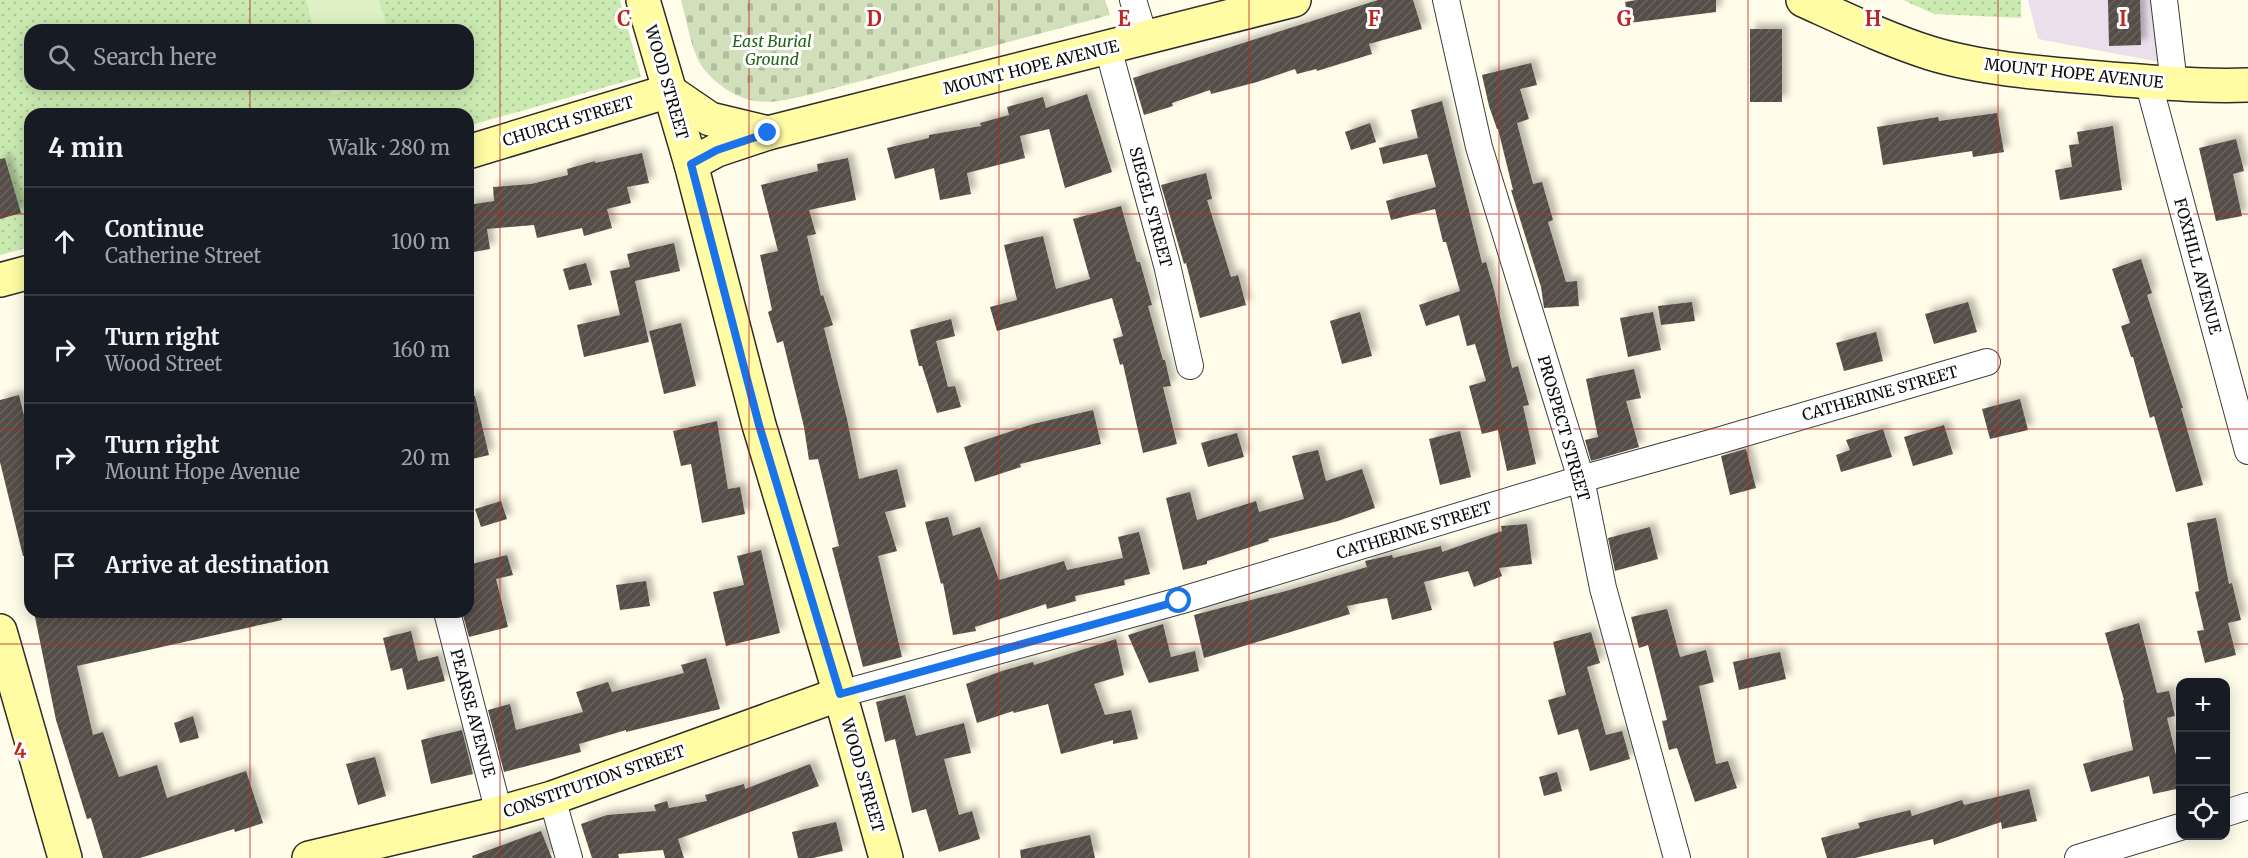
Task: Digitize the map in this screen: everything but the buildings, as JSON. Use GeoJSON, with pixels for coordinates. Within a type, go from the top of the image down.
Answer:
{"type":"FeatureCollection","features":[{"type":"Feature","properties":{"kind":"street","name":"WOOD STREET"},"geometry":{"type":"LineString","coordinates":[[643,0],[691,164],[759,425],[840,694],[886,858]]}},
{"type":"Feature","properties":{"kind":"street"},"geometry":{"type":"LineString","coordinates":[[1133,0],[1145,39]]}},
{"type":"Feature","properties":{"kind":"street","name":"MOUNT HOPE AVENUE"},"geometry":{"type":"LineString","coordinates":[[691,164],[717,150],[768,133],[1294,0]]}},
{"type":"Feature","properties":{"kind":"street","name":"PROSPECT STREET"},"geometry":{"type":"LineString","coordinates":[[1446,0],[1479,147],[1581,478],[1603,588],[1677,858]]}},
{"type":"Feature","properties":{"kind":"street","name":"MOUNT HOPE AVENUE"},"geometry":{"type":"LineString","coordinates":[[1805,0],[1882,35],[1948,57],[2026,71],[2161,83],[2248,85]]}},
{"type":"Feature","properties":{"kind":"street","name":"FOXHILL AVENUE"},"geometry":{"type":"LineString","coordinates":[[2164,0],[2161,83],[2248,451]]}},
{"type":"Feature","properties":{"kind":"street","name":"SIEGEL STREET"},"geometry":{"type":"LineString","coordinates":[[1108,48],[1167,265],[1190,366]]}},
{"type":"Feature","properties":{"kind":"street","name":"MOUNT HOPE AVENUE"},"geometry":{"type":"LineString","coordinates":[[669,91],[710,119],[768,133]]}},
{"type":"Feature","properties":{"kind":"street","name":"CHURCH STREET"},"geometry":{"type":"LineString","coordinates":[[474,150],[669,91]]}},
{"type":"Feature","properties":{"kind":"street"},"geometry":{"type":"LineString","coordinates":[[0,280],[24,274]]}},
{"type":"Feature","properties":{"kind":"street","name":"CATHERINE STREET"},"geometry":{"type":"LineString","coordinates":[[840,694],[1179,601],[1581,478],[1714,442],[1987,362]]}},
{"type":"Feature","properties":{"kind":"street","name":"PEARSE AVENUE"},"geometry":{"type":"LineString","coordinates":[[449,618],[500,813]]}},
{"type":"Feature","properties":{"kind":"street"},"geometry":{"type":"LineString","coordinates":[[0,631],[65,858]]}},
{"type":"Feature","properties":{"kind":"street","name":"CONSTITUTION STREET"},"geometry":{"type":"LineString","coordinates":[[309,858],[500,813],[552,798],[840,694]]}},
{"type":"Feature","properties":{"kind":"street"},"geometry":{"type":"LineString","coordinates":[[552,798],[569,858]]}},
{"type":"Feature","properties":{"kind":"street"},"geometry":{"type":"LineString","coordinates":[[2230,812],[2248,806]]}},
{"type":"Feature","properties":{"kind":"street"},"geometry":{"type":"LineString","coordinates":[[2078,858],[2176,829]]}},
{"type":"Feature","properties":{"kind":"shaded area"},"geometry":{"type":"Polygon","coordinates":[[[2028,0],[2175,0],[2181,66],[2038,39],[2028,0]]]}},
{"type":"Feature","properties":{"kind":"green space"},"geometry":{"type":"Polygon","coordinates":[[[0,0],[620,0],[641,77],[474,124],[474,108],[24,108],[24,249],[0,255],[0,0]]]}},
{"type":"Feature","properties":{"kind":"green space"},"geometry":{"type":"Polygon","coordinates":[[[306,0],[379,0],[386,24],[312,24],[306,0]]]}},
{"type":"Feature","properties":{"kind":"green space","name":"East Burial Ground"},"geometry":{"type":"Polygon","coordinates":[[[681,0],[1105,0],[1110,15],[812,94],[763,102],[752,101],[731,92],[705,71],[689,34],[681,0]]]}},
{"type":"Feature","properties":{"kind":"green space"},"geometry":{"type":"Polygon","coordinates":[[[1903,0],[2021,0],[2021,18],[1934,14],[1903,0]]]}},
{"type":"Feature","properties":{"kind":"green space"},"geometry":{"type":"Polygon","coordinates":[[[331,90],[350,90],[332,95],[331,90]]]}},
{"type":"Feature","properties":{"kind":"route"},"geometry":{"type":"LineString","coordinates":[[768,133],[717,150],[691,164],[759,425],[840,694],[1179,601]]}}]}
